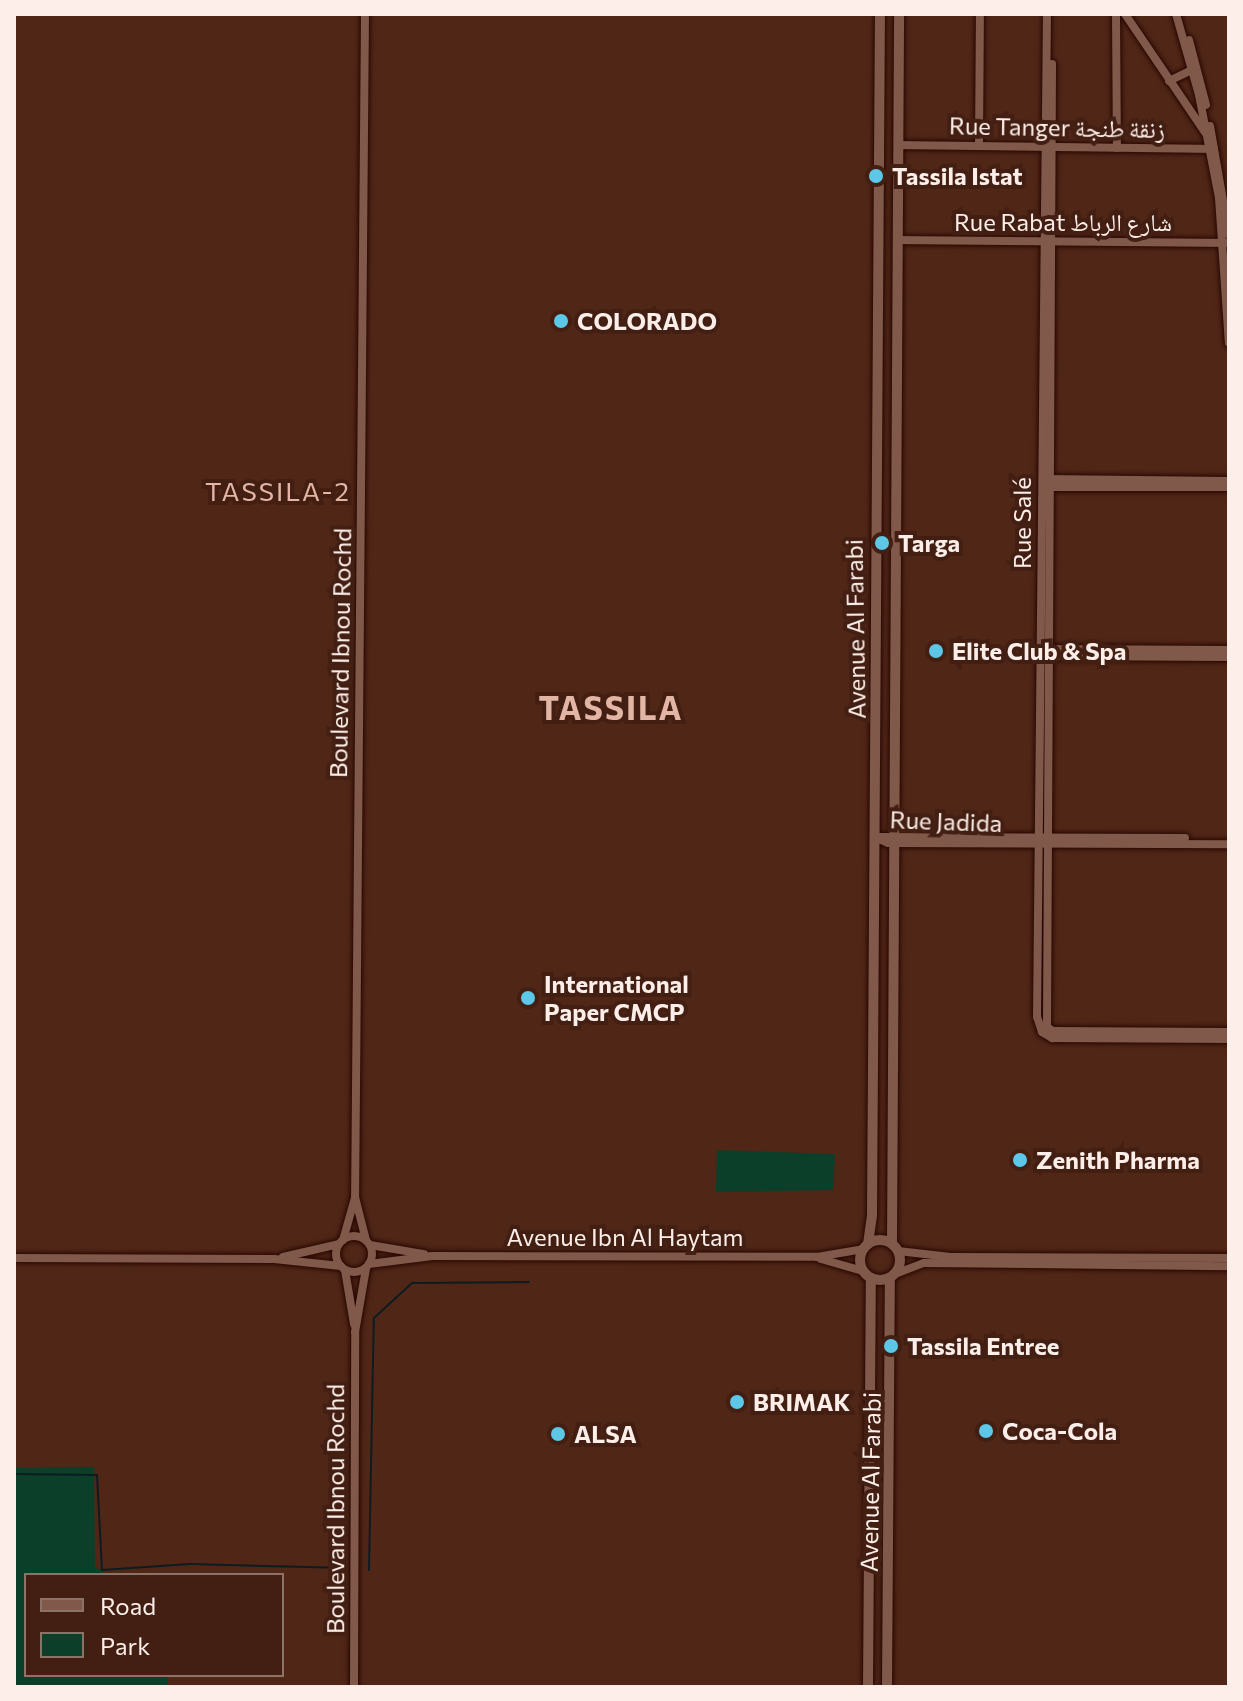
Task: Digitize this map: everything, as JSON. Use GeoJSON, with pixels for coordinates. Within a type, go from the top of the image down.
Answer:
{"type":"FeatureCollection","features":[{"type":"Feature","properties":{"kind":"street","name":"Boulevard Ibnou Rochd"},"geometry":{"type":"LineString","coordinates":[[354,1687],[355,1332],[368,1243],[355,1197],[365,14]]}},
{"type":"Feature","properties":{"kind":"street","name":"Avenue Al Farabi"},"geometry":{"type":"LineString","coordinates":[[868,1687],[866,1246],[874,837],[880,14]]}},
{"type":"Feature","properties":{"kind":"street","name":"Avenue Al Farabi"},"geometry":{"type":"LineString","coordinates":[[887,1687],[892,1276],[895,1247],[899,14]]}},
{"type":"Feature","properties":{"kind":"street"},"geometry":{"type":"LineString","coordinates":[[979,146],[980,14]]}},
{"type":"Feature","properties":{"kind":"street","name":"Rue Salé"},"geometry":{"type":"LineString","coordinates":[[1045,1029],[1037,1017],[1043,840],[1049,14]]}},
{"type":"Feature","properties":{"kind":"street"},"geometry":{"type":"LineString","coordinates":[[1116,14],[1117,148]]}},
{"type":"Feature","properties":{"kind":"street"},"geometry":{"type":"LineString","coordinates":[[1128,14],[1209,137]]}},
{"type":"Feature","properties":{"kind":"street"},"geometry":{"type":"LineString","coordinates":[[1179,14],[1209,137]]}},
{"type":"Feature","properties":{"kind":"street"},"geometry":{"type":"LineString","coordinates":[[1179,14],[1224,195],[1229,343]]}},
{"type":"Feature","properties":{"kind":"street"},"geometry":{"type":"LineString","coordinates":[[1171,80],[1192,70]]}},
{"type":"Feature","properties":{"kind":"street","name":"Rue Tanger زنقة طنجة"},"geometry":{"type":"LineString","coordinates":[[899,145],[1117,148],[1209,137]]}},
{"type":"Feature","properties":{"kind":"street","name":"Rue Rabat شارع الرباط"},"geometry":{"type":"LineString","coordinates":[[897,240],[1227,240]]}},
{"type":"Feature","properties":{"kind":"street"},"geometry":{"type":"LineString","coordinates":[[1046,483],[1229,481]]}},
{"type":"Feature","properties":{"kind":"street"},"geometry":{"type":"LineString","coordinates":[[1046,483],[1229,487]]}},
{"type":"Feature","properties":{"kind":"street"},"geometry":{"type":"LineString","coordinates":[[1045,652],[1229,650]]}},
{"type":"Feature","properties":{"kind":"street"},"geometry":{"type":"LineString","coordinates":[[1045,652],[1229,657]]}},
{"type":"Feature","properties":{"kind":"street","name":"Rue Jadida"},"geometry":{"type":"LineString","coordinates":[[874,837],[1229,841]]}},
{"type":"Feature","properties":{"kind":"street"},"geometry":{"type":"LineString","coordinates":[[1045,1029],[1229,1032]]}},
{"type":"Feature","properties":{"kind":"street"},"geometry":{"type":"LineString","coordinates":[[1045,1029],[1052,1038],[1229,1039]]}},
{"type":"Feature","properties":{"kind":"street","name":"Boulevard Ibnou Rochd"},"geometry":{"type":"LineString","coordinates":[[355,1197],[341,1242],[355,1332]]}},
{"type":"Feature","properties":{"kind":"street"},"geometry":{"type":"LineString","coordinates":[[274,1259],[341,1242]]}},
{"type":"Feature","properties":{"kind":"street","name":"Avenue Ibn Al Haytam"},"geometry":{"type":"LineString","coordinates":[[341,1242],[368,1243],[432,1256]]}},
{"type":"Feature","properties":{"kind":"street"},"geometry":{"type":"LineString","coordinates":[[866,1246],[895,1247],[959,1258],[1229,1258]]}},
{"type":"Feature","properties":{"kind":"street","name":"Avenue Ibn Al Haytam"},"geometry":{"type":"LineString","coordinates":[[343,1268],[432,1256],[817,1257],[866,1246]]}},
{"type":"Feature","properties":{"kind":"street","name":"Avenue Ibn Al Haytam"},"geometry":{"type":"LineString","coordinates":[[817,1257],[867,1274]]}},
{"type":"Feature","properties":{"kind":"street"},"geometry":{"type":"LineString","coordinates":[[14,1258],[274,1259],[343,1268]]}},
{"type":"Feature","properties":{"kind":"street"},"geometry":{"type":"LineString","coordinates":[[867,1274],[892,1276],[924,1263],[1229,1266]]}},
{"type":"Feature","properties":{"kind":"shaded area"},"geometry":{"type":"Polygon","coordinates":[[[14,14],[1229,14],[1229,1687],[14,1687],[14,14]]]}},
{"type":"Feature","properties":{"kind":"green space"},"geometry":{"type":"Polygon","coordinates":[[[717,1150],[835,1154],[833,1190],[716,1192],[717,1150]]]}},
{"type":"Feature","properties":{"kind":"green space"},"geometry":{"type":"Polygon","coordinates":[[[94,1467],[95,1567],[105,1573],[24,1573],[24,1677],[168,1677],[168,1687],[14,1687],[14,1468],[94,1467]]]}},
{"type":"Feature","properties":{"kind":"waterway"},"geometry":{"type":"LineString","coordinates":[[369,1570],[374,1318],[412,1283],[529,1282]]}},
{"type":"Feature","properties":{"kind":"waterway"},"geometry":{"type":"LineString","coordinates":[[14,1474],[97,1475],[102,1570],[190,1564],[338,1568]]}},
{"type":"Feature","properties":{"kind":"place","name":"Tassila Istat"},"geometry":{"type":"Point","coordinates":[876,176]}},
{"type":"Feature","properties":{"kind":"place","name":"COLORADO"},"geometry":{"type":"Point","coordinates":[561,321]}},
{"type":"Feature","properties":{"kind":"place","name":"Targa"},"geometry":{"type":"Point","coordinates":[882,543]}},
{"type":"Feature","properties":{"kind":"place","name":"Elite Club & Spa"},"geometry":{"type":"Point","coordinates":[936,651]}},
{"type":"Feature","properties":{"kind":"place","name":"International Paper CMCP"},"geometry":{"type":"Point","coordinates":[528,998]}},
{"type":"Feature","properties":{"kind":"place","name":"Zenith Pharma"},"geometry":{"type":"Point","coordinates":[1020,1160]}},
{"type":"Feature","properties":{"kind":"place","name":"Tassila Entree"},"geometry":{"type":"Point","coordinates":[891,1346]}},
{"type":"Feature","properties":{"kind":"place","name":"BRIMAK"},"geometry":{"type":"Point","coordinates":[737,1402]}},
{"type":"Feature","properties":{"kind":"place","name":"Coca-Cola"},"geometry":{"type":"Point","coordinates":[986,1431]}},
{"type":"Feature","properties":{"kind":"place","name":"ALSA"},"geometry":{"type":"Point","coordinates":[558,1434]}},
{"type":"Feature","properties":{"kind":"district","name":"TASSILA-2"},"geometry":{"type":"Point","coordinates":[278,491]}},
{"type":"Feature","properties":{"kind":"district","name":"TASSILA"},"geometry":{"type":"Point","coordinates":[611,707]}}]}
